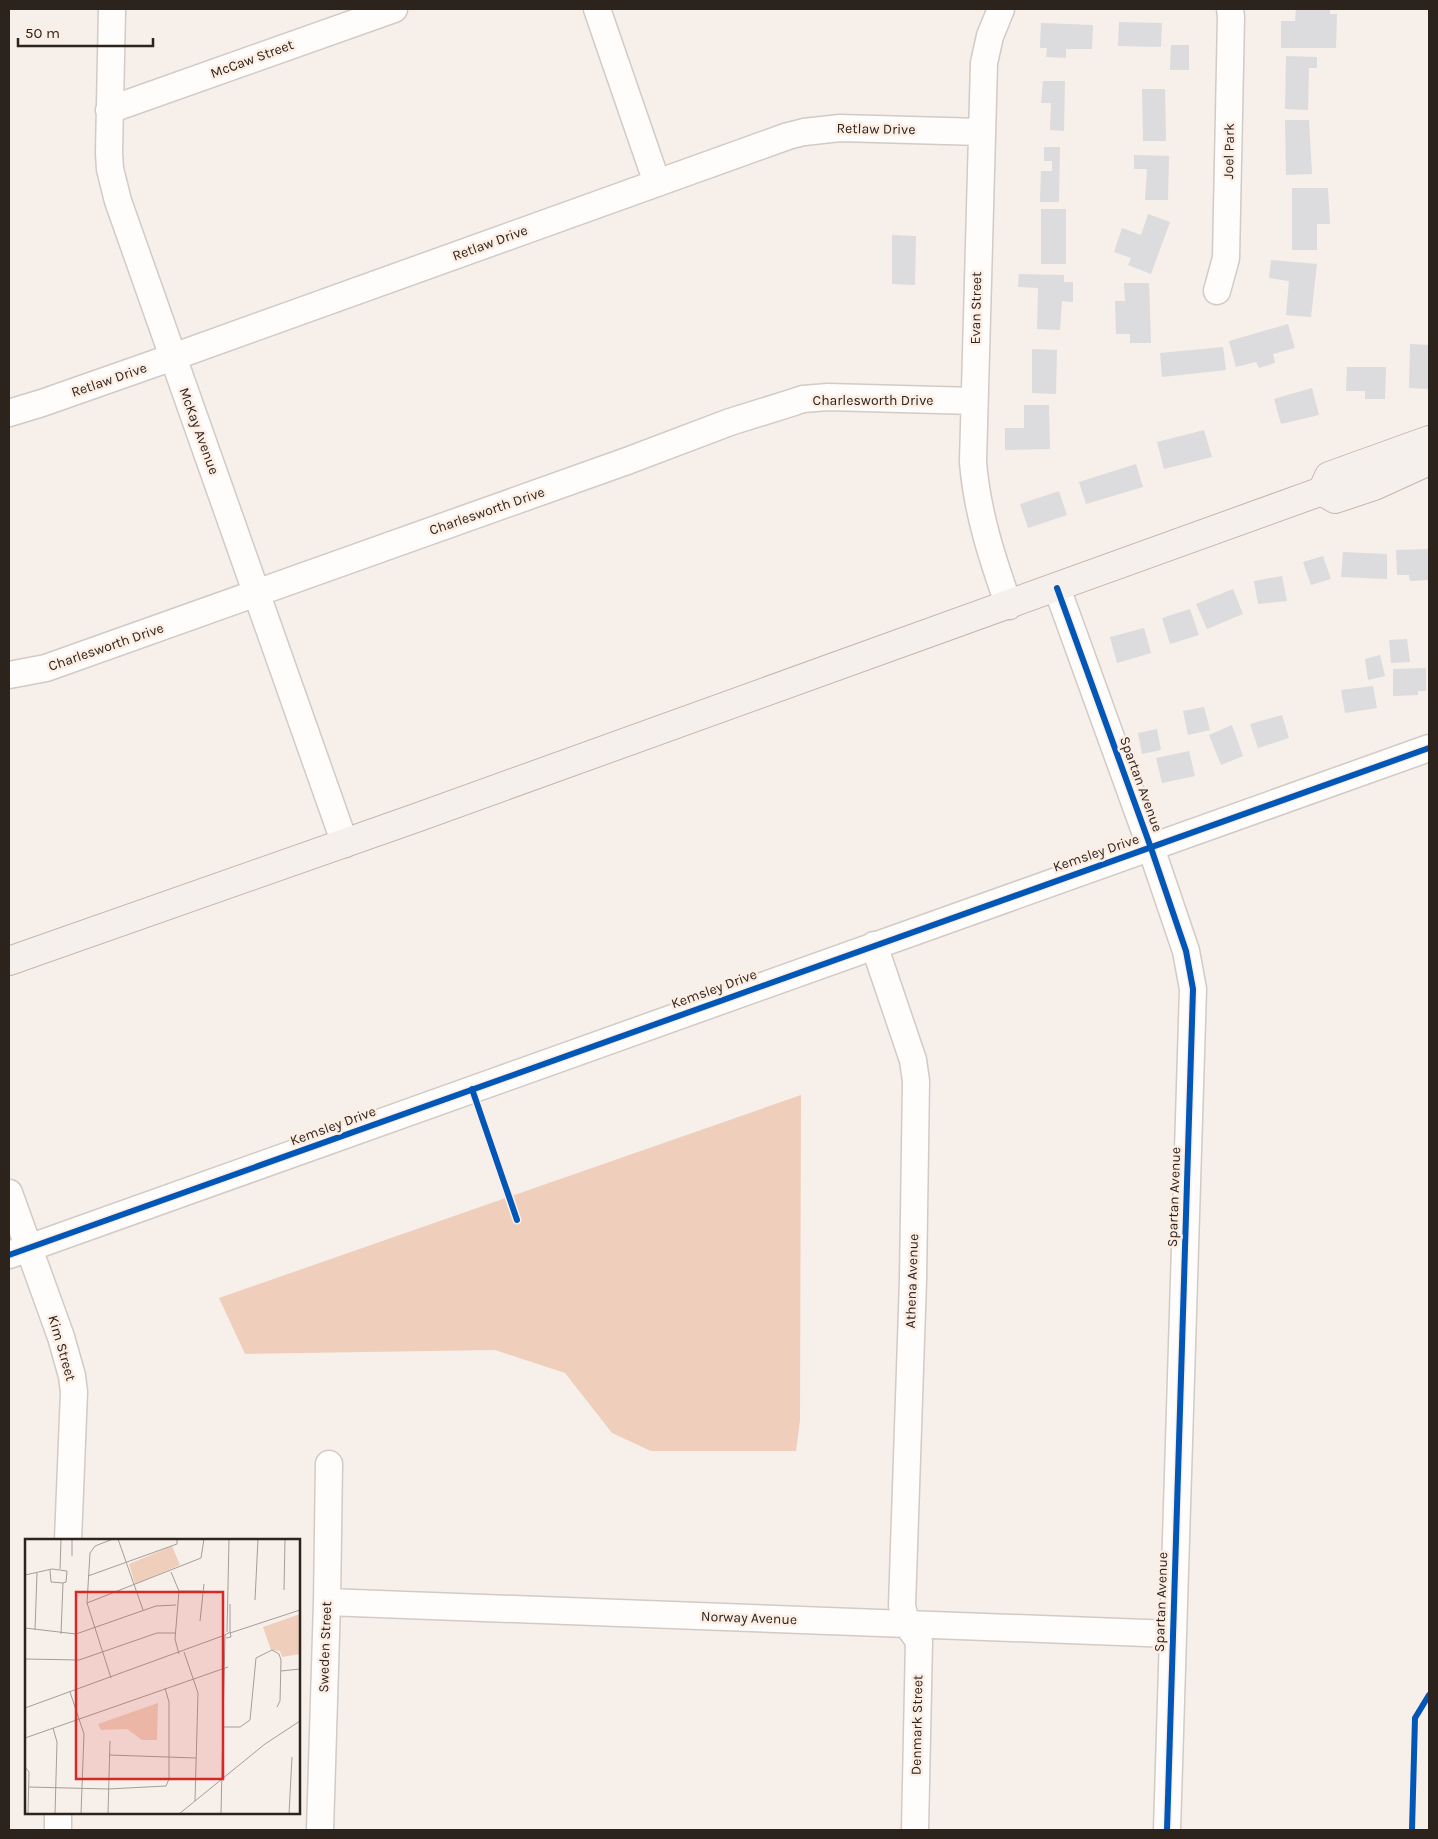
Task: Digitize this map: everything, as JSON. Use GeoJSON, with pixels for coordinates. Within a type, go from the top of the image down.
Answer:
{"type":"FeatureCollection","features":[{"type":"Feature","properties":{"kind":"main road"},"geometry":{"type":"LineString","coordinates":[[9,961],[345,844],[1009,606],[1322,491],[1329,476],[1429,440]]}},
{"type":"Feature","properties":{"kind":"main road"},"geometry":{"type":"LineString","coordinates":[[1322,491],[1335,499],[1374,486],[1429,461]]}},
{"type":"Feature","properties":{"kind":"street","name":"McKay Avenue"},"geometry":{"type":"LineString","coordinates":[[112,9],[109,153],[114,185],[345,844]]}},
{"type":"Feature","properties":{"kind":"street","name":"McCaw Street"},"geometry":{"type":"LineString","coordinates":[[109,110],[394,9]]}},
{"type":"Feature","properties":{"kind":"street"},"geometry":{"type":"LineString","coordinates":[[597,9],[657,182]]}},
{"type":"Feature","properties":{"kind":"street","name":"Evan Street"},"geometry":{"type":"LineString","coordinates":[[1001,9],[990,36],[984,63],[973,462],[977,496],[989,547],[1009,606]]}},
{"type":"Feature","properties":{"kind":"street","name":"Joel Park"},"geometry":{"type":"LineString","coordinates":[[1217,291],[1226,258],[1230,9]]}},
{"type":"Feature","properties":{"kind":"street","name":"Retlaw Drive"},"geometry":{"type":"LineString","coordinates":[[9,413],[173,357],[657,182],[804,132],[840,128],[981,132]]}},
{"type":"Feature","properties":{"kind":"street","name":"Charlesworth Drive"},"geometry":{"type":"LineString","coordinates":[[9,675],[46,668],[627,461],[730,422],[797,401],[828,397],[974,401]]}},
{"type":"Feature","properties":{"kind":"street","name":"Spartan Avenue"},"geometry":{"type":"LineString","coordinates":[[1057,588],[1186,951],[1193,989],[1167,1830]]}},
{"type":"Feature","properties":{"kind":"street","name":"Kemsley Drive"},"geometry":{"type":"LineString","coordinates":[[19,1251],[1429,748]]}},
{"type":"Feature","properties":{"kind":"street","name":"Athena Avenue"},"geometry":{"type":"LineString","coordinates":[[874,945],[912,1060],[916,1081],[913,1280],[902,1606],[906,1623]]}},
{"type":"Feature","properties":{"kind":"street","name":"Kim Street"},"geometry":{"type":"LineString","coordinates":[[9,1192],[19,1251],[61,1337],[72,1376],[74,1392],[68,1539]]}},
{"type":"Feature","properties":{"kind":"street","name":"Sweden Street"},"geometry":{"type":"LineString","coordinates":[[320,1830],[329,1464]]}},
{"type":"Feature","properties":{"kind":"street","name":"Norway Avenue"},"geometry":{"type":"LineString","coordinates":[[327,1602],[1172,1634]]}},
{"type":"Feature","properties":{"kind":"street","name":"Denmark Street"},"geometry":{"type":"LineString","coordinates":[[906,1623],[919,1641],[915,1830]]}},
{"type":"Feature","properties":{"kind":"street"},"geometry":{"type":"LineString","coordinates":[[58,1814],[58,1830]]}},
{"type":"Feature","properties":{"kind":"shaded area"},"geometry":{"type":"Polygon","coordinates":[[[801,1095],[800,1420],[796,1451],[651,1451],[612,1433],[565,1373],[495,1350],[245,1354],[219,1298],[801,1095]]]}},
{"type":"Feature","properties":{"kind":"building"},"geometry":{"type":"Polygon","coordinates":[[[1296,9],[1330,9],[1330,14],[1337,14],[1336,48],[1281,48],[1281,21],[1295,21],[1296,9]]]}},
{"type":"Feature","properties":{"kind":"building"},"geometry":{"type":"Polygon","coordinates":[[[1119,22],[1162,23],[1161,47],[1118,46],[1119,22]]]}},
{"type":"Feature","properties":{"kind":"building"},"geometry":{"type":"Polygon","coordinates":[[[1041,23],[1093,25],[1092,49],[1066,49],[1066,58],[1046,57],[1047,48],[1040,48],[1041,23]]]}},
{"type":"Feature","properties":{"kind":"building"},"geometry":{"type":"Polygon","coordinates":[[[1171,45],[1189,45],[1189,70],[1170,70],[1171,45]]]}},
{"type":"Feature","properties":{"kind":"building"},"geometry":{"type":"Polygon","coordinates":[[[1286,56],[1317,57],[1317,68],[1309,68],[1308,110],[1285,109],[1286,56]]]}},
{"type":"Feature","properties":{"kind":"building"},"geometry":{"type":"Polygon","coordinates":[[[1043,81],[1065,81],[1064,131],[1050,130],[1051,103],[1041,103],[1043,81]]]}},
{"type":"Feature","properties":{"kind":"building"},"geometry":{"type":"Polygon","coordinates":[[[1142,89],[1165,89],[1166,141],[1143,141],[1142,89]]]}},
{"type":"Feature","properties":{"kind":"building"},"geometry":{"type":"Polygon","coordinates":[[[1285,120],[1309,120],[1312,174],[1286,175],[1285,120]]]}},
{"type":"Feature","properties":{"kind":"building"},"geometry":{"type":"Polygon","coordinates":[[[1044,147],[1060,147],[1059,202],[1040,202],[1041,171],[1052,171],[1052,161],[1044,161],[1044,147]]]}},
{"type":"Feature","properties":{"kind":"building"},"geometry":{"type":"Polygon","coordinates":[[[1134,155],[1169,156],[1168,200],[1145,200],[1147,169],[1134,169],[1134,155]]]}},
{"type":"Feature","properties":{"kind":"building"},"geometry":{"type":"Polygon","coordinates":[[[1292,188],[1328,188],[1330,224],[1317,224],[1317,250],[1292,250],[1292,188]]]}},
{"type":"Feature","properties":{"kind":"building"},"geometry":{"type":"Polygon","coordinates":[[[1041,209],[1066,209],[1066,264],[1041,264],[1041,209]]]}},
{"type":"Feature","properties":{"kind":"building"},"geometry":{"type":"Polygon","coordinates":[[[1148,214],[1170,222],[1151,274],[1128,265],[1131,258],[1114,252],[1122,228],[1141,235],[1148,214]]]}},
{"type":"Feature","properties":{"kind":"building"},"geometry":{"type":"Polygon","coordinates":[[[892,235],[916,236],[915,285],[892,284],[892,235]]]}},
{"type":"Feature","properties":{"kind":"building"},"geometry":{"type":"Polygon","coordinates":[[[1271,260],[1317,264],[1311,317],[1286,315],[1289,281],[1269,278],[1271,260]]]}},
{"type":"Feature","properties":{"kind":"building"},"geometry":{"type":"Polygon","coordinates":[[[1019,274],[1064,275],[1064,282],[1073,282],[1073,302],[1062,301],[1060,330],[1037,329],[1038,288],[1018,287],[1019,274]]]}},
{"type":"Feature","properties":{"kind":"building"},"geometry":{"type":"Polygon","coordinates":[[[1124,283],[1149,283],[1151,343],[1130,343],[1130,334],[1116,334],[1115,301],[1125,301],[1124,283]]]}},
{"type":"Feature","properties":{"kind":"building"},"geometry":{"type":"Polygon","coordinates":[[[1288,324],[1295,348],[1273,354],[1275,363],[1259,368],[1256,362],[1236,367],[1229,341],[1288,324]]]}},
{"type":"Feature","properties":{"kind":"building"},"geometry":{"type":"Polygon","coordinates":[[[1410,344],[1429,345],[1429,389],[1409,388],[1410,344]]]}},
{"type":"Feature","properties":{"kind":"building"},"geometry":{"type":"Polygon","coordinates":[[[1223,347],[1226,370],[1162,377],[1160,353],[1223,347]]]}},
{"type":"Feature","properties":{"kind":"building"},"geometry":{"type":"Polygon","coordinates":[[[1032,349],[1057,350],[1056,394],[1032,393],[1032,349]]]}},
{"type":"Feature","properties":{"kind":"building"},"geometry":{"type":"Polygon","coordinates":[[[1347,367],[1386,367],[1385,399],[1365,399],[1365,391],[1346,391],[1347,367]]]}},
{"type":"Feature","properties":{"kind":"building"},"geometry":{"type":"Polygon","coordinates":[[[1312,388],[1319,415],[1281,424],[1274,399],[1312,388]]]}},
{"type":"Feature","properties":{"kind":"building"},"geometry":{"type":"Polygon","coordinates":[[[1024,405],[1049,405],[1050,449],[1005,450],[1005,428],[1024,428],[1024,405]]]}},
{"type":"Feature","properties":{"kind":"building"},"geometry":{"type":"Polygon","coordinates":[[[1204,430],[1212,457],[1164,469],[1157,442],[1204,430]]]}},
{"type":"Feature","properties":{"kind":"building"},"geometry":{"type":"Polygon","coordinates":[[[1136,464],[1143,487],[1086,504],[1079,482],[1136,464]]]}},
{"type":"Feature","properties":{"kind":"building"},"geometry":{"type":"Polygon","coordinates":[[[1059,491],[1067,515],[1028,528],[1020,504],[1059,491]]]}},
{"type":"Feature","properties":{"kind":"building"},"geometry":{"type":"Polygon","coordinates":[[[1429,549],[1429,580],[1410,581],[1409,575],[1397,575],[1396,550],[1429,549]]]}},
{"type":"Feature","properties":{"kind":"building"},"geometry":{"type":"Polygon","coordinates":[[[1343,552],[1387,554],[1387,579],[1341,577],[1343,552]]]}},
{"type":"Feature","properties":{"kind":"building"},"geometry":{"type":"Polygon","coordinates":[[[1323,556],[1331,579],[1311,585],[1303,562],[1323,556]]]}},
{"type":"Feature","properties":{"kind":"building"},"geometry":{"type":"Polygon","coordinates":[[[1282,576],[1287,601],[1258,604],[1254,581],[1282,576]]]}},
{"type":"Feature","properties":{"kind":"building"},"geometry":{"type":"Polygon","coordinates":[[[1233,589],[1243,614],[1207,629],[1196,604],[1233,589]]]}},
{"type":"Feature","properties":{"kind":"building"},"geometry":{"type":"Polygon","coordinates":[[[1190,609],[1199,635],[1170,644],[1162,618],[1190,609]]]}},
{"type":"Feature","properties":{"kind":"building"},"geometry":{"type":"Polygon","coordinates":[[[1144,628],[1151,653],[1117,663],[1110,637],[1144,628]]]}},
{"type":"Feature","properties":{"kind":"building"},"geometry":{"type":"Polygon","coordinates":[[[1407,639],[1410,662],[1391,663],[1389,640],[1407,639]]]}},
{"type":"Feature","properties":{"kind":"building"},"geometry":{"type":"Polygon","coordinates":[[[1380,655],[1385,676],[1368,680],[1365,659],[1380,655]]]}},
{"type":"Feature","properties":{"kind":"building"},"geometry":{"type":"Polygon","coordinates":[[[1426,668],[1426,691],[1418,691],[1418,695],[1393,696],[1393,669],[1426,668]]]}},
{"type":"Feature","properties":{"kind":"building"},"geometry":{"type":"Polygon","coordinates":[[[1373,686],[1377,708],[1345,713],[1341,690],[1373,686]]]}},
{"type":"Feature","properties":{"kind":"building"},"geometry":{"type":"Polygon","coordinates":[[[1204,707],[1210,730],[1188,735],[1183,711],[1204,707]]]}},
{"type":"Feature","properties":{"kind":"building"},"geometry":{"type":"Polygon","coordinates":[[[1282,715],[1289,738],[1258,748],[1250,724],[1282,715]]]}},
{"type":"Feature","properties":{"kind":"building"},"geometry":{"type":"Polygon","coordinates":[[[1232,725],[1243,756],[1221,765],[1209,735],[1232,725]]]}},
{"type":"Feature","properties":{"kind":"building"},"geometry":{"type":"Polygon","coordinates":[[[1157,729],[1161,750],[1142,754],[1138,733],[1157,729]]]}},
{"type":"Feature","properties":{"kind":"building"},"geometry":{"type":"Polygon","coordinates":[[[1189,751],[1195,776],[1162,783],[1156,758],[1189,751]]]}},
{"type":"Feature","properties":{"kind":"cycle path"},"geometry":{"type":"LineString","coordinates":[[1057,588],[1151,848],[1186,951],[1193,989],[1167,1830]]}},
{"type":"Feature","properties":{"kind":"cycle path"},"geometry":{"type":"LineString","coordinates":[[9,1255],[1429,748]]}},
{"type":"Feature","properties":{"kind":"cycle path"},"geometry":{"type":"LineString","coordinates":[[472,1089],[517,1220]]}},
{"type":"Feature","properties":{"kind":"cycle path"},"geometry":{"type":"LineString","coordinates":[[1412,1830],[1415,1718],[1429,1695]]}}]}
